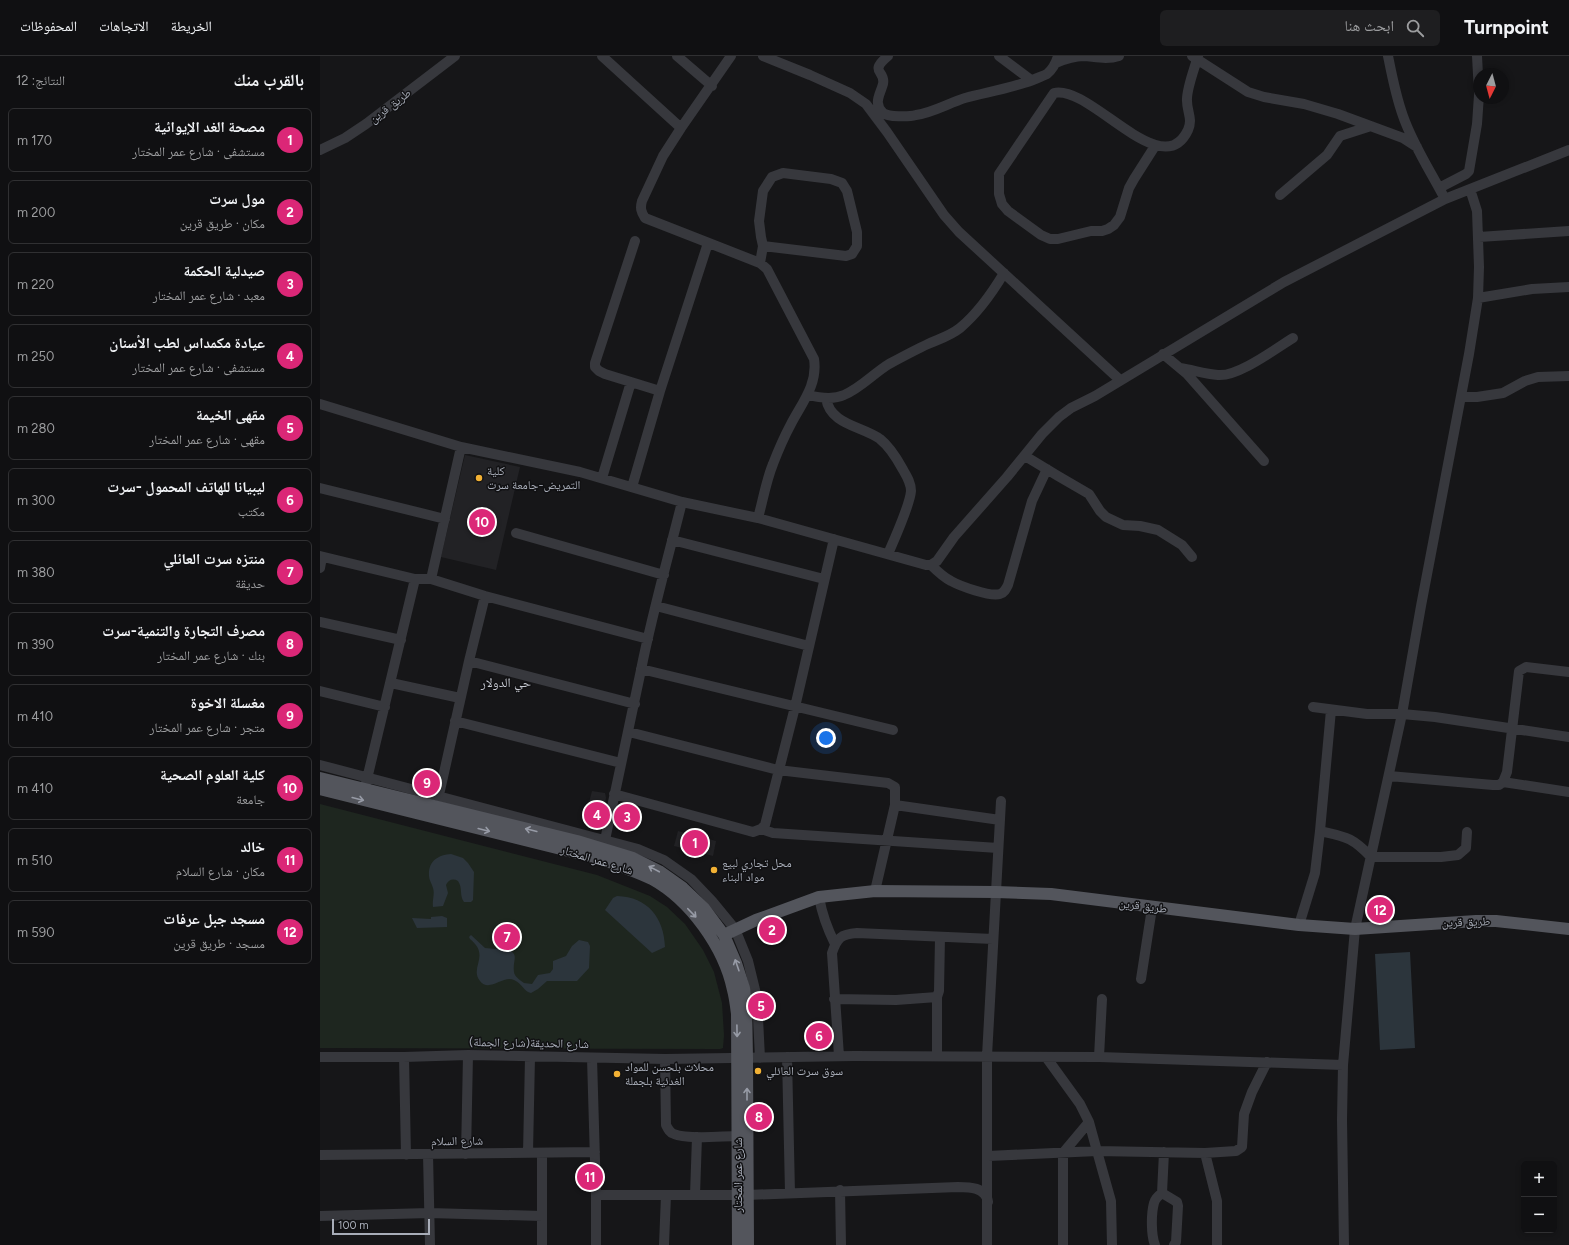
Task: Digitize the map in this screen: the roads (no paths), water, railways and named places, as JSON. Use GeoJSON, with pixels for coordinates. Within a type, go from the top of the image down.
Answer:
{"type":"FeatureCollection","features":[{"type":"Feature","properties":{"kind":"main road"},"geometry":{"type":"LineString","coordinates":[[320,778],[603,848],[633,858],[687,883],[724,935],[736,962],[744,988],[751,1000],[742,1058],[741,1142],[743,1195],[748,1245]]}},
{"type":"Feature","properties":{"kind":"main road","name":"شارع عمر المختار"},"geometry":{"type":"LineString","coordinates":[[320,789],[601,859],[629,868],[653,880],[676,897],[696,916],[712,940],[726,967],[733,989],[742,1058]]}},
{"type":"Feature","properties":{"kind":"main road","name":"طريق قرين"},"geometry":{"type":"LineString","coordinates":[[724,935],[735,929],[819,897],[876,891],[1050,894],[1152,908],[1299,925],[1355,929],[1482,921],[1508,922],[1569,929]]}},
{"type":"Feature","properties":{"kind":"main road","name":"شارع عمر المختار"},"geometry":{"type":"LineString","coordinates":[[738,1245],[743,1195]]}},
{"type":"Feature","properties":{"kind":"street","name":"طريق قرين"},"geometry":{"type":"LineString","coordinates":[[320,150],[345,138],[366,124],[455,56]]}},
{"type":"Feature","properties":{"kind":"street"},"geometry":{"type":"LineString","coordinates":[[602,56],[681,128]]}},
{"type":"Feature","properties":{"kind":"street"},"geometry":{"type":"LineString","coordinates":[[678,56],[712,86]]}},
{"type":"Feature","properties":{"kind":"street"},"geometry":{"type":"LineString","coordinates":[[731,56],[663,156],[640,206],[641,212],[645,218],[760,263],[767,269],[814,359],[816,368],[815,376],[808,395],[790,425],[773,465],[758,518]]}},
{"type":"Feature","properties":{"kind":"street"},"geometry":{"type":"LineString","coordinates":[[763,56],[769,60],[810,74],[843,90],[866,104],[944,215],[959,232],[1120,380]]}},
{"type":"Feature","properties":{"kind":"street"},"geometry":{"type":"LineString","coordinates":[[888,56],[880,62],[878,69],[883,82],[878,96],[878,105],[887,116],[917,115],[964,98],[1022,84],[1046,74],[1057,60],[1076,57],[1105,58],[1119,56]]}},
{"type":"Feature","properties":{"kind":"street"},"geometry":{"type":"LineString","coordinates":[[999,56],[1031,80]]}},
{"type":"Feature","properties":{"kind":"street"},"geometry":{"type":"LineString","coordinates":[[1388,56],[1398,103],[1408,129],[1445,199]]}},
{"type":"Feature","properties":{"kind":"street"},"geometry":{"type":"LineString","coordinates":[[1477,56],[1478,68]]}},
{"type":"Feature","properties":{"kind":"street"},"geometry":{"type":"LineString","coordinates":[[1155,146],[1129,188],[1120,217],[1114,225],[1108,229],[1091,231],[1058,239],[1050,239],[1041,235],[1008,211],[1002,204],[999,194],[999,174],[1054,93],[1062,92],[1069,94],[1097,110],[1131,133],[1155,146],[1175,146],[1180,143],[1188,129],[1191,117],[1187,100],[1196,57],[1248,92],[1284,101],[1304,104],[1338,114],[1403,138],[1417,148]]}},
{"type":"Feature","properties":{"kind":"street"},"geometry":{"type":"LineString","coordinates":[[1439,188],[1469,171],[1477,124],[1478,104]]}},
{"type":"Feature","properties":{"kind":"street"},"geometry":{"type":"LineString","coordinates":[[1280,195],[1327,154],[1340,136],[1371,126]]}},
{"type":"Feature","properties":{"kind":"street"},"geometry":{"type":"LineString","coordinates":[[320,404],[461,447],[580,472],[682,502],[758,518],[926,565],[931,565],[937,561],[954,537],[1025,456],[1042,434],[1059,417],[1071,408],[1095,396],[1284,282],[1445,199],[1569,150]]}},
{"type":"Feature","properties":{"kind":"street"},"geometry":{"type":"LineString","coordinates":[[760,263],[764,246],[759,221],[760,207],[763,191],[772,177],[783,173],[795,173],[831,179],[842,183],[847,191],[857,232],[857,246],[852,254],[846,256],[764,246]]}},
{"type":"Feature","properties":{"kind":"street"},"geometry":{"type":"LineString","coordinates":[[1344,1245],[1342,1120],[1343,1065],[1355,929],[1402,714],[1422,599],[1462,397],[1478,298],[1479,236],[1476,206],[1470,189]]}},
{"type":"Feature","properties":{"kind":"street"},"geometry":{"type":"LineString","coordinates":[[1479,236],[1569,231]]}},
{"type":"Feature","properties":{"kind":"street"},"geometry":{"type":"LineString","coordinates":[[635,241],[595,363],[595,367],[599,371],[660,391]]}},
{"type":"Feature","properties":{"kind":"street"},"geometry":{"type":"LineString","coordinates":[[632,487],[660,391],[708,243]]}},
{"type":"Feature","properties":{"kind":"street"},"geometry":{"type":"LineString","coordinates":[[808,395],[826,398],[843,396],[888,365],[928,344],[945,337],[959,328],[986,300],[1004,273]]}},
{"type":"Feature","properties":{"kind":"street"},"geometry":{"type":"LineString","coordinates":[[1478,298],[1532,289],[1569,287]]}},
{"type":"Feature","properties":{"kind":"street"},"geometry":{"type":"LineString","coordinates":[[1180,368],[1218,375],[1224,374],[1258,360],[1293,338]]}},
{"type":"Feature","properties":{"kind":"street"},"geometry":{"type":"LineString","coordinates":[[1163,354],[1180,368],[1264,461]]}},
{"type":"Feature","properties":{"kind":"street"},"geometry":{"type":"LineString","coordinates":[[1462,397],[1477,397],[1503,393],[1525,381],[1538,377],[1569,376]]}},
{"type":"Feature","properties":{"kind":"street"},"geometry":{"type":"LineString","coordinates":[[602,478],[631,382]]}},
{"type":"Feature","properties":{"kind":"street"},"geometry":{"type":"LineString","coordinates":[[826,398],[827,406],[834,415],[843,421],[879,438],[889,447],[895,454],[910,483],[910,496],[888,554]]}},
{"type":"Feature","properties":{"kind":"street"},"geometry":{"type":"LineString","coordinates":[[431,578],[461,447]]}},
{"type":"Feature","properties":{"kind":"street"},"geometry":{"type":"LineString","coordinates":[[1025,456],[1089,494],[1100,511],[1106,517],[1123,524],[1158,530],[1182,544],[1192,557]]}},
{"type":"Feature","properties":{"kind":"street"},"geometry":{"type":"LineString","coordinates":[[931,565],[950,581],[984,593],[998,595],[1004,592],[1008,585],[1032,501],[1047,469]]}},
{"type":"Feature","properties":{"kind":"street"},"geometry":{"type":"LineString","coordinates":[[320,488],[445,519]]}},
{"type":"Feature","properties":{"kind":"street"},"geometry":{"type":"LineString","coordinates":[[605,840],[635,704],[641,669],[682,502]]}},
{"type":"Feature","properties":{"kind":"street"},"geometry":{"type":"LineString","coordinates":[[516,533],[664,575]]}},
{"type":"Feature","properties":{"kind":"street"},"geometry":{"type":"LineString","coordinates":[[614,794],[753,832],[761,829],[765,825],[795,707],[834,539]]}},
{"type":"Feature","properties":{"kind":"street"},"geometry":{"type":"LineString","coordinates":[[672,540],[824,579]]}},
{"type":"Feature","properties":{"kind":"street"},"geometry":{"type":"LineString","coordinates":[[320,568],[321,556],[415,579],[431,578],[485,596],[648,639]]}},
{"type":"Feature","properties":{"kind":"street"},"geometry":{"type":"LineString","coordinates":[[364,789],[402,640],[415,579]]}},
{"type":"Feature","properties":{"kind":"street"},"geometry":{"type":"LineString","coordinates":[[439,795],[460,698],[485,596]]}},
{"type":"Feature","properties":{"kind":"street"},"geometry":{"type":"LineString","coordinates":[[656,606],[809,646]]}},
{"type":"Feature","properties":{"kind":"street"},"geometry":{"type":"LineString","coordinates":[[320,622],[402,640]]}},
{"type":"Feature","properties":{"kind":"street"},"geometry":{"type":"LineString","coordinates":[[469,661],[635,704]]}},
{"type":"Feature","properties":{"kind":"street"},"geometry":{"type":"LineString","coordinates":[[1389,776],[1498,785],[1503,782],[1507,772],[1519,671],[1526,667],[1569,672]]}},
{"type":"Feature","properties":{"kind":"street"},"geometry":{"type":"LineString","coordinates":[[641,669],[894,730]]}},
{"type":"Feature","properties":{"kind":"street"},"geometry":{"type":"LineString","coordinates":[[391,683],[460,698]]}},
{"type":"Feature","properties":{"kind":"street"},"geometry":{"type":"LineString","coordinates":[[320,691],[385,707]]}},
{"type":"Feature","properties":{"kind":"street"},"geometry":{"type":"LineString","coordinates":[[1313,707],[1367,714],[1402,714],[1569,736]]}},
{"type":"Feature","properties":{"kind":"street"},"geometry":{"type":"LineString","coordinates":[[1299,925],[1315,874],[1331,710]]}},
{"type":"Feature","properties":{"kind":"street"},"geometry":{"type":"LineString","coordinates":[[455,721],[621,763]]}},
{"type":"Feature","properties":{"kind":"street"},"geometry":{"type":"LineString","coordinates":[[629,732],[778,770],[888,783],[895,787],[895,805],[876,891]]}},
{"type":"Feature","properties":{"kind":"street"},"geometry":{"type":"LineString","coordinates":[[320,765],[439,795],[638,849],[664,860],[687,883],[712,901],[735,929],[748,961],[751,1000],[760,1058]]}},
{"type":"Feature","properties":{"kind":"street"},"geometry":{"type":"LineString","coordinates":[[1503,782],[1569,792]]}},
{"type":"Feature","properties":{"kind":"street"},"geometry":{"type":"LineString","coordinates":[[987,1245],[988,1156],[986,1056],[1001,801]]}},
{"type":"Feature","properties":{"kind":"street"},"geometry":{"type":"LineString","coordinates":[[895,805],[1000,820]]}},
{"type":"Feature","properties":{"kind":"street"},"geometry":{"type":"LineString","coordinates":[[761,829],[773,833],[998,848]]}},
{"type":"Feature","properties":{"kind":"street"},"geometry":{"type":"LineString","coordinates":[[1320,831],[1346,837],[1360,844],[1371,857],[1442,857],[1458,855],[1466,848],[1467,832]]}},
{"type":"Feature","properties":{"kind":"street"},"geometry":{"type":"LineString","coordinates":[[819,897],[828,930],[835,944]]}},
{"type":"Feature","properties":{"kind":"street"},"geometry":{"type":"LineString","coordinates":[[1141,979],[1152,908]]}},
{"type":"Feature","properties":{"kind":"street"},"geometry":{"type":"LineString","coordinates":[[839,1056],[832,953],[835,944],[841,936],[848,933],[993,938]]}},
{"type":"Feature","properties":{"kind":"street"},"geometry":{"type":"LineString","coordinates":[[937,1056],[937,998],[939,991],[940,937]]}},
{"type":"Feature","properties":{"kind":"street"},"geometry":{"type":"LineString","coordinates":[[834,999],[896,1000],[937,998]]}},
{"type":"Feature","properties":{"kind":"street"},"geometry":{"type":"LineString","coordinates":[[1098,1057],[1102,999]]}},
{"type":"Feature","properties":{"kind":"street"},"geometry":{"type":"LineString","coordinates":[[466,1154],[468,1055]]}},
{"type":"Feature","properties":{"kind":"street","name":"شارع الحديقة(شارع الجملة)"},"geometry":{"type":"LineString","coordinates":[[320,1057],[468,1055],[665,1059],[839,1056],[986,1056],[1098,1057],[1343,1065]]}},
{"type":"Feature","properties":{"kind":"street"},"geometry":{"type":"LineString","coordinates":[[404,1057],[406,1155]]}},
{"type":"Feature","properties":{"kind":"street"},"geometry":{"type":"LineString","coordinates":[[528,1153],[530,1057]]}},
{"type":"Feature","properties":{"kind":"street"},"geometry":{"type":"LineString","coordinates":[[787,1057],[790,1193]]}},
{"type":"Feature","properties":{"kind":"street"},"geometry":{"type":"LineString","coordinates":[[1046,1057],[1080,1104],[1089,1122],[1111,1201],[1112,1245]]}},
{"type":"Feature","properties":{"kind":"street"},"geometry":{"type":"LineString","coordinates":[[592,1058],[596,1245]]}},
{"type":"Feature","properties":{"kind":"street"},"geometry":{"type":"LineString","coordinates":[[665,1059],[666,1125],[673,1134],[741,1142]]}},
{"type":"Feature","properties":{"kind":"street"},"geometry":{"type":"LineString","coordinates":[[988,1156],[1098,1151],[1205,1153],[1236,1151],[1242,1147],[1244,1114],[1252,1092],[1267,1062]]}},
{"type":"Feature","properties":{"kind":"street"},"geometry":{"type":"LineString","coordinates":[[1063,1245],[1063,1153],[1089,1122]]}},
{"type":"Feature","properties":{"kind":"street"},"geometry":{"type":"LineString","coordinates":[[695,1195],[697,1137]]}},
{"type":"Feature","properties":{"kind":"street","name":"شارع السلام"},"geometry":{"type":"LineString","coordinates":[[320,1155],[542,1154],[595,1152]]}},
{"type":"Feature","properties":{"kind":"street"},"geometry":{"type":"LineString","coordinates":[[1162,1193],[1164,1152]]}},
{"type":"Feature","properties":{"kind":"street"},"geometry":{"type":"LineString","coordinates":[[1205,1153],[1217,1201],[1217,1245]]}},
{"type":"Feature","properties":{"kind":"street"},"geometry":{"type":"LineString","coordinates":[[428,1154],[430,1245]]}},
{"type":"Feature","properties":{"kind":"street"},"geometry":{"type":"LineString","coordinates":[[542,1154],[542,1245]]}},
{"type":"Feature","properties":{"kind":"street"},"geometry":{"type":"LineString","coordinates":[[596,1196],[743,1195],[840,1190],[973,1187],[984,1193],[988,1204]]}},
{"type":"Feature","properties":{"kind":"street"},"geometry":{"type":"LineString","coordinates":[[840,1190],[841,1245]]}},
{"type":"Feature","properties":{"kind":"street"},"geometry":{"type":"LineString","coordinates":[[1155,1245],[1152,1236],[1154,1202],[1157,1196],[1162,1193]]}},
{"type":"Feature","properties":{"kind":"street"},"geometry":{"type":"LineString","coordinates":[[1162,1193],[1177,1202],[1178,1206],[1176,1242],[1174,1245]]}},
{"type":"Feature","properties":{"kind":"street"},"geometry":{"type":"LineString","coordinates":[[664,1245],[666,1195]]}},
{"type":"Feature","properties":{"kind":"street"},"geometry":{"type":"LineString","coordinates":[[320,1216],[429,1213],[542,1216]]}},
{"type":"Feature","properties":{"kind":"place","name":"كلية التمريض-جامعة سرت"},"geometry":{"type":"Point","coordinates":[479,478]}},
{"type":"Feature","properties":{"kind":"place","name":"كلية العلوم الصحية"},"geometry":{"type":"Point","coordinates":[482,522]}},
{"type":"Feature","properties":{"kind":"place","name":"مغسلة الاخوة"},"geometry":{"type":"Point","coordinates":[427,783]}},
{"type":"Feature","properties":{"kind":"place","name":"عيادة مكمداس لطب الأسنان"},"geometry":{"type":"Point","coordinates":[597,815]}},
{"type":"Feature","properties":{"kind":"place","name":"صيدلية الحكمة"},"geometry":{"type":"Point","coordinates":[627,817]}},
{"type":"Feature","properties":{"kind":"place","name":"مصحة الغد الإيوائية"},"geometry":{"type":"Point","coordinates":[695,843]}},
{"type":"Feature","properties":{"kind":"place","name":"محل تجاري لبيع مواد البناء"},"geometry":{"type":"Point","coordinates":[714,870]}},
{"type":"Feature","properties":{"kind":"place","name":"مسجد جبل عرفات"},"geometry":{"type":"Point","coordinates":[1380,910]}},
{"type":"Feature","properties":{"kind":"place","name":"مول سرت"},"geometry":{"type":"Point","coordinates":[772,930]}},
{"type":"Feature","properties":{"kind":"place","name":"منتزه سرت العائلي"},"geometry":{"type":"Point","coordinates":[507,937]}},
{"type":"Feature","properties":{"kind":"place","name":"مقهى الخيمة"},"geometry":{"type":"Point","coordinates":[761,1006]}},
{"type":"Feature","properties":{"kind":"place","name":"ليبيانا للهاتف المحمول -سرت"},"geometry":{"type":"Point","coordinates":[819,1036]}},
{"type":"Feature","properties":{"kind":"place","name":"سوق سرت العائلي"},"geometry":{"type":"Point","coordinates":[758,1071]}},
{"type":"Feature","properties":{"kind":"place","name":"محلات بلحسن للمواد الغدئية بلجملة"},"geometry":{"type":"Point","coordinates":[617,1074]}},
{"type":"Feature","properties":{"kind":"place","name":"مصرف التجارة والتنمية-سرت"},"geometry":{"type":"Point","coordinates":[759,1117]}},
{"type":"Feature","properties":{"kind":"place","name":"خالد"},"geometry":{"type":"Point","coordinates":[590,1177]}},
{"type":"Feature","properties":{"kind":"district","name":"حي الدولار"},"geometry":{"type":"Point","coordinates":[506,682]}}]}
